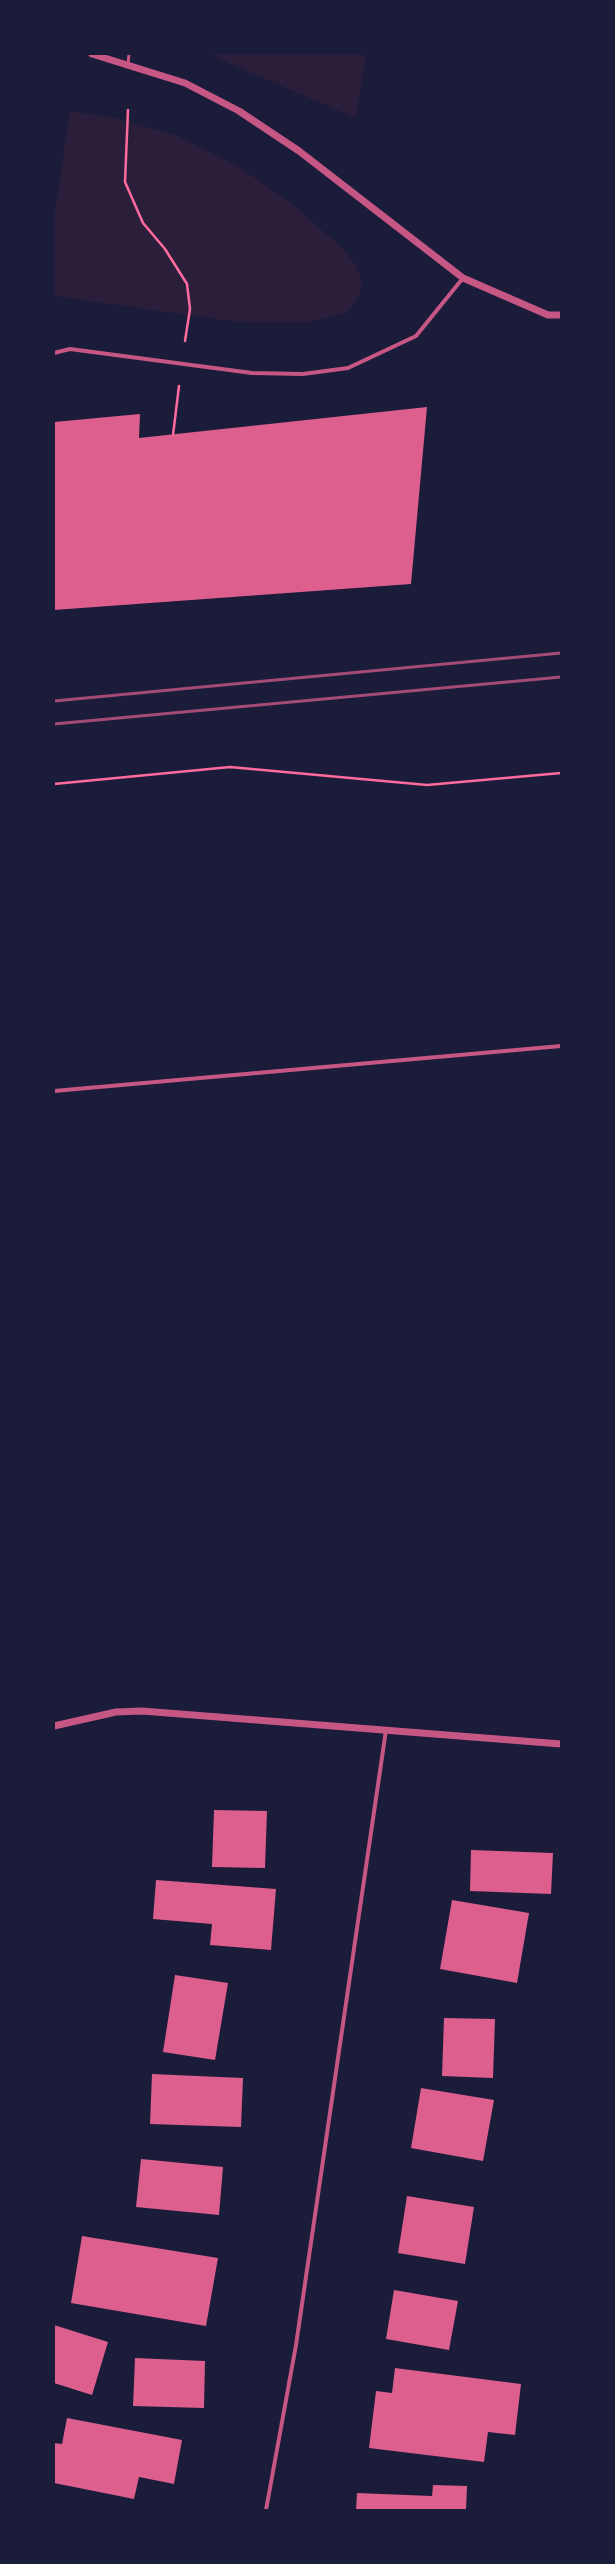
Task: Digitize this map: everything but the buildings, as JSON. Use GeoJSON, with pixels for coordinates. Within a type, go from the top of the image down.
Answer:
{"type":"FeatureCollection","features":[{"type":"Feature","properties":{"kind":"street"},"geometry":{"type":"LineString","coordinates":[[92,54],[185,83],[239,111],[299,151],[463,278],[548,315],[561,315]]}},
{"type":"Feature","properties":{"kind":"street"},"geometry":{"type":"LineString","coordinates":[[54,353],[70,349],[252,373],[303,374],[348,368],[416,336],[463,278]]}},
{"type":"Feature","properties":{"kind":"street"},"geometry":{"type":"LineString","coordinates":[[54,1091],[561,1046]]}},
{"type":"Feature","properties":{"kind":"street"},"geometry":{"type":"LineString","coordinates":[[54,1726],[116,1712],[142,1711],[561,1744]]}},
{"type":"Feature","properties":{"kind":"street"},"geometry":{"type":"LineString","coordinates":[[266,2510],[296,2345],[386,1730]]}},
{"type":"Feature","properties":{"kind":"lane"},"geometry":{"type":"LineString","coordinates":[[128,64],[129,54]]}},
{"type":"Feature","properties":{"kind":"path"},"geometry":{"type":"LineString","coordinates":[[128,110],[125,182],[143,223],[165,248],[187,284],[190,309],[184,345]]}},
{"type":"Feature","properties":{"kind":"path"},"geometry":{"type":"LineString","coordinates":[[173,435],[179,385]]}},
{"type":"Feature","properties":{"kind":"path"},"geometry":{"type":"LineString","coordinates":[[54,784],[230,767],[427,785],[561,773]]}},
{"type":"Feature","properties":{"kind":"shaded area"},"geometry":{"type":"Polygon","coordinates":[[[208,54],[366,54],[356,118],[208,54]]]}},
{"type":"Feature","properties":{"kind":"shaded area"},"geometry":{"type":"Polygon","coordinates":[[[70,111],[111,117],[173,134],[239,167],[294,205],[343,249],[355,264],[361,278],[361,290],[347,313],[306,323],[238,322],[54,296],[54,219],[70,111]]]}},
{"type":"Feature","properties":{"kind":"railway"},"geometry":{"type":"LineString","coordinates":[[54,701],[561,653]]}},
{"type":"Feature","properties":{"kind":"railway"},"geometry":{"type":"LineString","coordinates":[[54,724],[561,677]]}}]}
